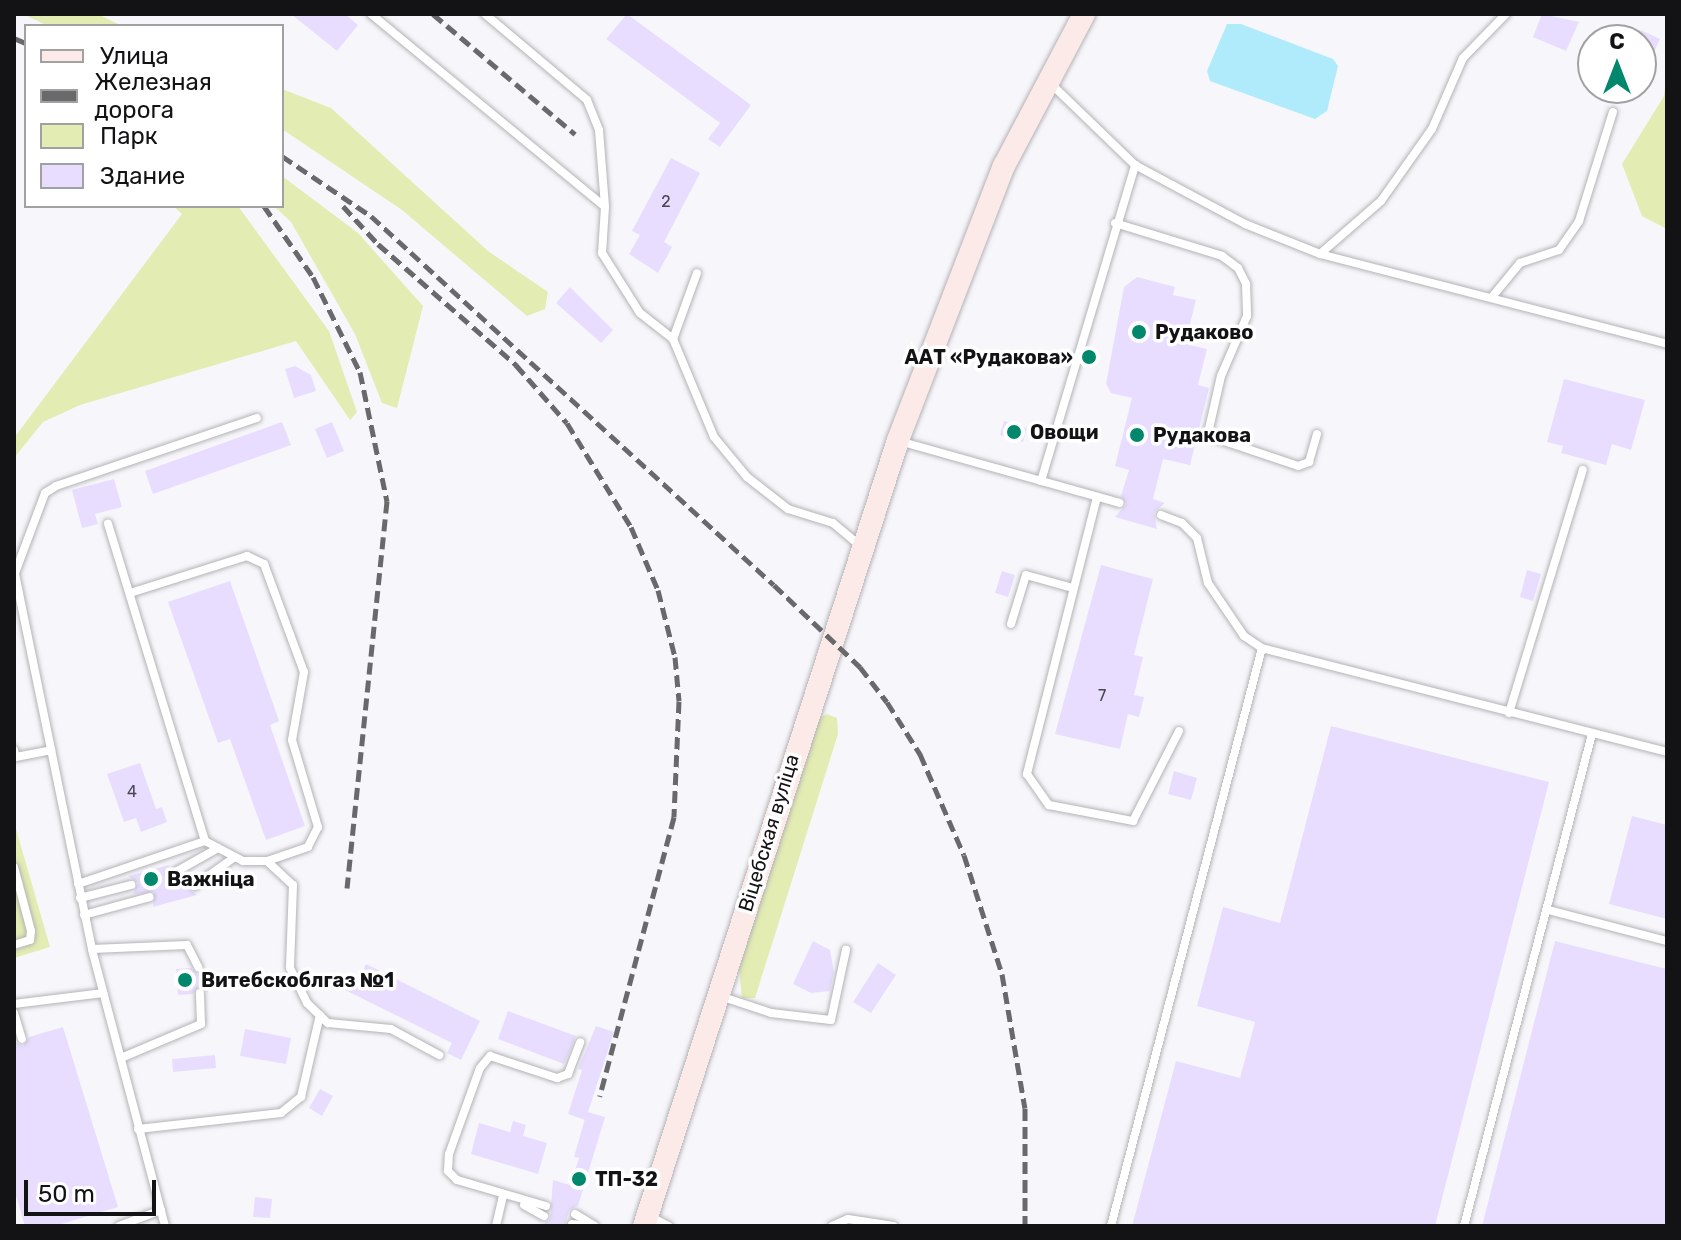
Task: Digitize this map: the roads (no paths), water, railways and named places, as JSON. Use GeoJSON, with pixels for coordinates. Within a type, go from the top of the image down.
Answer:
{"type":"FeatureCollection","features":[{"type":"Feature","properties":{"kind":"main road","name":"Віцебская вуліца"},"geometry":{"type":"LineString","coordinates":[[646,1221],[898,440],[1004,166],[1046,79],[1084,14]]}},
{"type":"Feature","properties":{"kind":"lane"},"geometry":{"type":"LineString","coordinates":[[371,14],[605,207]]}},
{"type":"Feature","properties":{"kind":"lane"},"geometry":{"type":"LineString","coordinates":[[485,14],[587,100],[599,130],[605,207],[602,253],[640,313],[673,339],[714,437],[747,477],[788,509],[833,523],[862,547]]}},
{"type":"Feature","properties":{"kind":"lane"},"geometry":{"type":"LineString","coordinates":[[1320,254],[1381,201],[1432,129],[1463,58],[1506,14]]}},
{"type":"Feature","properties":{"kind":"lane"},"geometry":{"type":"LineString","coordinates":[[1046,79],[1135,165],[1245,224],[1320,254],[1667,344]]}},
{"type":"Feature","properties":{"kind":"lane"},"geometry":{"type":"LineString","coordinates":[[1492,297],[1520,263],[1559,250],[1579,221],[1613,112]]}},
{"type":"Feature","properties":{"kind":"lane"},"geometry":{"type":"LineString","coordinates":[[1041,481],[1115,223],[1135,165]]}},
{"type":"Feature","properties":{"kind":"lane"},"geometry":{"type":"LineString","coordinates":[[1115,223],[1222,256],[1238,268],[1246,284],[1247,316],[1221,376],[1209,429],[1212,437],[1298,466],[1309,462],[1317,434]]}},
{"type":"Feature","properties":{"kind":"lane"},"geometry":{"type":"LineString","coordinates":[[673,339],[697,273]]}},
{"type":"Feature","properties":{"kind":"lane"},"geometry":{"type":"LineString","coordinates":[[165,1226],[80,898],[14,572],[45,493],[56,486],[257,418]]}},
{"type":"Feature","properties":{"kind":"lane"},"geometry":{"type":"LineString","coordinates":[[898,440],[1119,503]]}},
{"type":"Feature","properties":{"kind":"lane"},"geometry":{"type":"LineString","coordinates":[[1509,713],[1583,470]]}},
{"type":"Feature","properties":{"kind":"lane"},"geometry":{"type":"LineString","coordinates":[[1097,497],[1028,755],[1027,774],[1035,791],[1049,805],[1133,821],[1179,731]]}},
{"type":"Feature","properties":{"kind":"lane"},"geometry":{"type":"LineString","coordinates":[[1161,515],[1182,523],[1197,538],[1208,583],[1244,636],[1262,648],[1667,752]]}},
{"type":"Feature","properties":{"kind":"lane"},"geometry":{"type":"LineString","coordinates":[[108,523],[205,841],[235,857],[267,861],[308,847],[318,827],[292,740],[304,672],[264,564],[247,556],[130,593]]}},
{"type":"Feature","properties":{"kind":"lane"},"geometry":{"type":"LineString","coordinates":[[1011,624],[1026,575],[1073,588]]}},
{"type":"Feature","properties":{"kind":"lane"},"geometry":{"type":"LineString","coordinates":[[1111,1226],[1262,648]]}},
{"type":"Feature","properties":{"kind":"lane"},"geometry":{"type":"LineString","coordinates":[[1464,1226],[1592,734]]}},
{"type":"Feature","properties":{"kind":"lane"},"geometry":{"type":"LineString","coordinates":[[14,750],[16,757],[51,750]]}},
{"type":"Feature","properties":{"kind":"lane"},"geometry":{"type":"LineString","coordinates":[[78,884],[205,841]]}},
{"type":"Feature","properties":{"kind":"lane"},"geometry":{"type":"LineString","coordinates":[[172,874],[218,848]]}},
{"type":"Feature","properties":{"kind":"lane"},"geometry":{"type":"LineString","coordinates":[[194,886],[235,857]]}},
{"type":"Feature","properties":{"kind":"lane"},"geometry":{"type":"LineString","coordinates":[[267,861],[293,885],[290,968],[307,1003],[328,1023],[391,1029],[439,1055]]}},
{"type":"Feature","properties":{"kind":"lane"},"geometry":{"type":"LineString","coordinates":[[14,867],[31,931],[30,940],[14,945]]}},
{"type":"Feature","properties":{"kind":"lane"},"geometry":{"type":"LineString","coordinates":[[80,898],[131,885]]}},
{"type":"Feature","properties":{"kind":"lane"},"geometry":{"type":"LineString","coordinates":[[84,915],[150,897]]}},
{"type":"Feature","properties":{"kind":"lane"},"geometry":{"type":"LineString","coordinates":[[1548,910],[1667,941]]}},
{"type":"Feature","properties":{"kind":"lane"},"geometry":{"type":"LineString","coordinates":[[92,949],[187,945],[198,967]]}},
{"type":"Feature","properties":{"kind":"lane"},"geometry":{"type":"LineString","coordinates":[[719,996],[771,1013],[831,1020],[846,950]]}},
{"type":"Feature","properties":{"kind":"lane"},"geometry":{"type":"LineString","coordinates":[[14,1004],[103,993]]}},
{"type":"Feature","properties":{"kind":"lane"},"geometry":{"type":"LineString","coordinates":[[121,1058],[201,1024],[200,993]]}},
{"type":"Feature","properties":{"kind":"lane"},"geometry":{"type":"LineString","coordinates":[[14,1013],[22,1039]]}},
{"type":"Feature","properties":{"kind":"lane"},"geometry":{"type":"LineString","coordinates":[[138,1129],[281,1113],[301,1097],[320,1015]]}},
{"type":"Feature","properties":{"kind":"lane"},"geometry":{"type":"LineString","coordinates":[[546,1206],[520,1202],[457,1180],[448,1171],[449,1154],[480,1068],[490,1056],[557,1078],[568,1074],[580,1042]]}},
{"type":"Feature","properties":{"kind":"lane"},"geometry":{"type":"LineString","coordinates":[[496,1226],[503,1196]]}},
{"type":"Feature","properties":{"kind":"lane"},"geometry":{"type":"LineString","coordinates":[[520,1202],[544,1216]]}},
{"type":"Feature","properties":{"kind":"lane"},"geometry":{"type":"LineString","coordinates":[[119,1226],[161,1210]]}},
{"type":"Feature","properties":{"kind":"lane"},"geometry":{"type":"LineString","coordinates":[[588,1226],[574,1219],[595,1226]]}},
{"type":"Feature","properties":{"kind":"lane"},"geometry":{"type":"LineString","coordinates":[[832,1226],[848,1219],[893,1226]]}},
{"type":"Feature","properties":{"kind":"lane"},"geometry":{"type":"LineString","coordinates":[[646,1221],[669,1226]]}},
{"type":"Feature","properties":{"kind":"water"},"geometry":{"type":"Polygon","coordinates":[[[1227,24],[1241,24],[1333,59],[1338,66],[1327,111],[1315,119],[1210,81],[1207,71],[1227,24]]]}},
{"type":"Feature","properties":{"kind":"railway"},"geometry":{"type":"LineString","coordinates":[[433,14],[575,134]]}},
{"type":"Feature","properties":{"kind":"railway"},"geometry":{"type":"LineString","coordinates":[[14,38],[24,42]]}},
{"type":"Feature","properties":{"kind":"railway"},"geometry":{"type":"LineString","coordinates":[[284,157],[371,216],[774,585],[860,667],[887,702],[920,754],[964,855],[1002,974],[1025,1108],[1025,1226]]}},
{"type":"Feature","properties":{"kind":"railway"},"geometry":{"type":"LineString","coordinates":[[343,206],[378,244],[516,365],[567,423],[631,527],[658,590],[675,657],[679,701],[674,817],[600,1096]]}},
{"type":"Feature","properties":{"kind":"railway"},"geometry":{"type":"LineString","coordinates":[[265,208],[313,277],[360,372],[387,501],[347,888]]}},
{"type":"Feature","properties":{"kind":"place","name":"Рудаково"},"geometry":{"type":"Point","coordinates":[1139,332]}},
{"type":"Feature","properties":{"kind":"place","name":"ААТ «Рудакова»"},"geometry":{"type":"Point","coordinates":[1089,357]}},
{"type":"Feature","properties":{"kind":"place","name":"Овощи"},"geometry":{"type":"Point","coordinates":[1014,432]}},
{"type":"Feature","properties":{"kind":"place","name":"Рудакова"},"geometry":{"type":"Point","coordinates":[1137,435]}},
{"type":"Feature","properties":{"kind":"place","name":"Важніца"},"geometry":{"type":"Point","coordinates":[151,879]}},
{"type":"Feature","properties":{"kind":"place","name":"Витебскоблгаз №1"},"geometry":{"type":"Point","coordinates":[185,980]}},
{"type":"Feature","properties":{"kind":"place","name":"ТП-32"},"geometry":{"type":"Point","coordinates":[579,1179]}}]}
